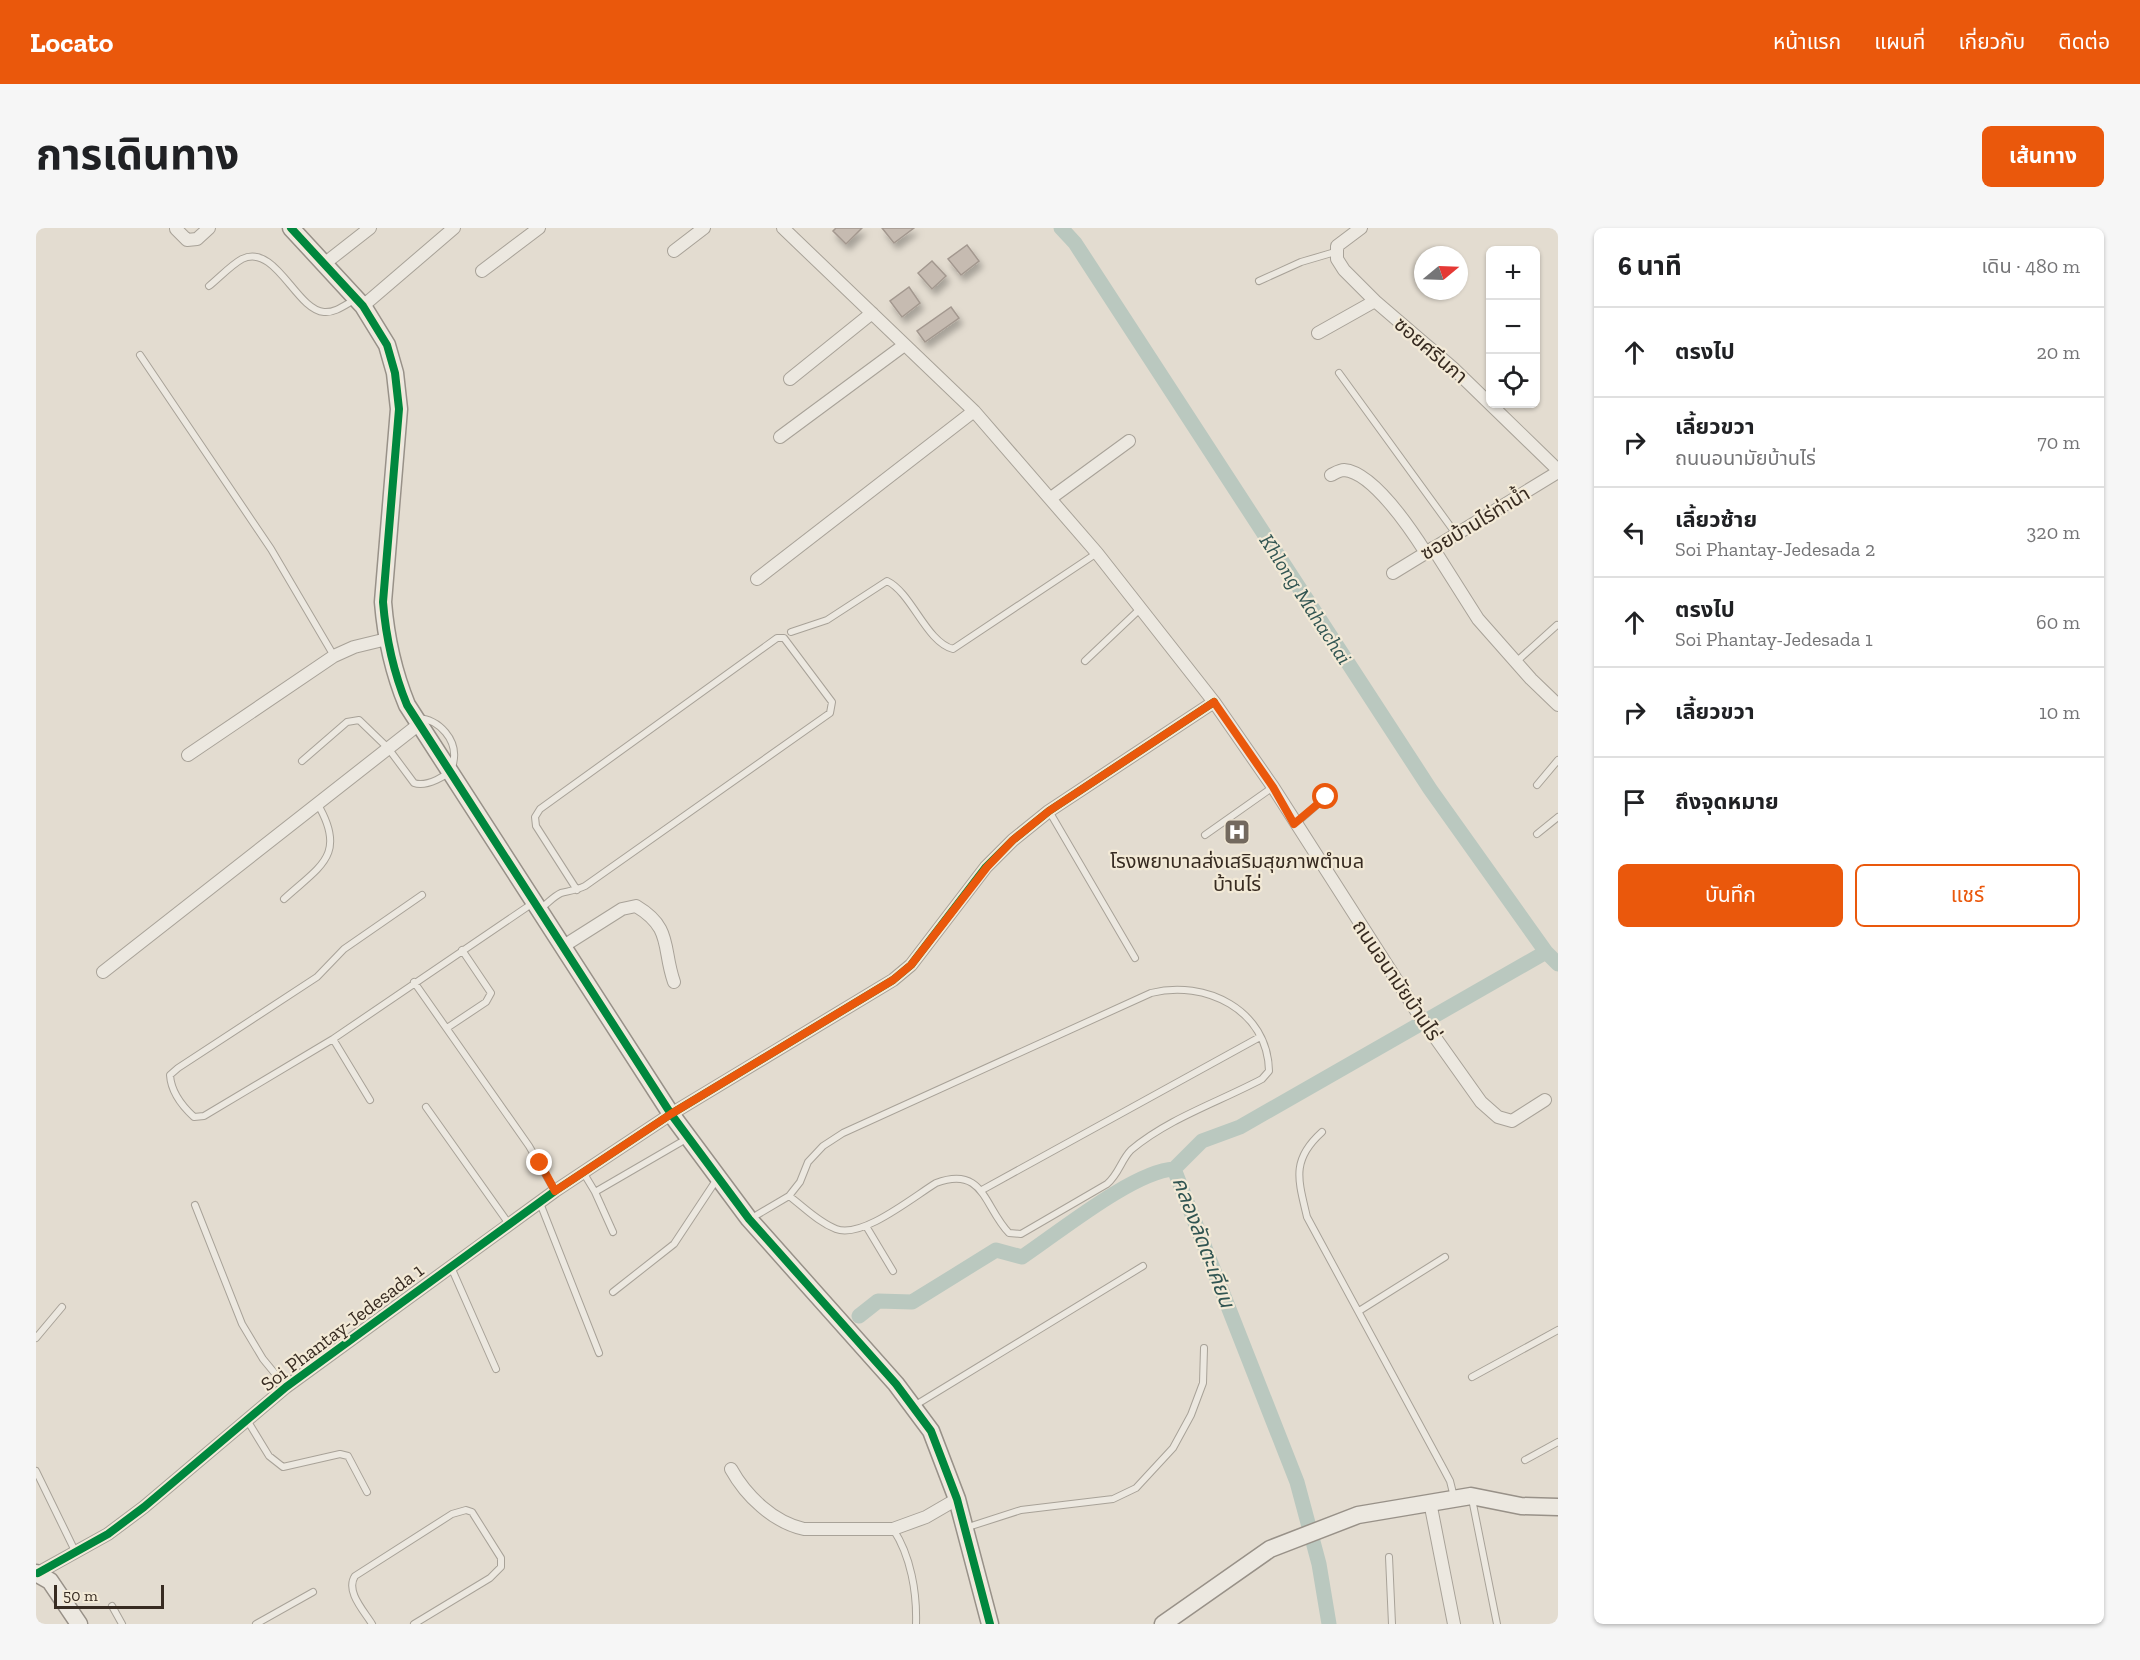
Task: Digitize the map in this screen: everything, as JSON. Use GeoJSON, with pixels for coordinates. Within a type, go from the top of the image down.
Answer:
{"type":"FeatureCollection","features":[{"type":"Feature","properties":{"kind":"street"},"geometry":{"type":"LineString","coordinates":[[176,229],[187,240],[197,239],[209,228]]}},
{"type":"Feature","properties":{"kind":"street"},"geometry":{"type":"LineString","coordinates":[[324,264],[370,228]]}},
{"type":"Feature","properties":{"kind":"street"},"geometry":{"type":"LineString","coordinates":[[360,302],[454,228]]}},
{"type":"Feature","properties":{"kind":"street"},"geometry":{"type":"LineString","coordinates":[[482,271],[540,228]]}},
{"type":"Feature","properties":{"kind":"street"},"geometry":{"type":"LineString","coordinates":[[674,251],[704,228]]}},
{"type":"Feature","properties":{"kind":"street","name":"ถนนอนามัยบ้านไร่"},"geometry":{"type":"LineString","coordinates":[[783,228],[903,346],[974,411],[1052,498],[1142,608],[1214,702],[1273,787],[1294,824],[1417,1012],[1481,1102],[1498,1117],[1512,1121],[1545,1100]]}},
{"type":"Feature","properties":{"kind":"street"},"geometry":{"type":"LineString","coordinates":[[1335,252],[1337,246],[1361,228]]}},
{"type":"Feature","properties":{"kind":"street"},"geometry":{"type":"LineString","coordinates":[[295,229],[360,302],[387,345],[395,373],[399,410],[383,602],[393,671],[416,721],[671,1114],[749,1219],[914,1406],[931,1431],[957,1499],[990,1624]]}},
{"type":"Feature","properties":{"kind":"street","name":"ซอยศรีนภา"},"geometry":{"type":"LineString","coordinates":[[1335,252],[1344,270],[1375,302],[1453,369],[1558,471]]}},
{"type":"Feature","properties":{"kind":"street"},"geometry":{"type":"LineString","coordinates":[[1318,333],[1375,302]]}},
{"type":"Feature","properties":{"kind":"street"},"geometry":{"type":"LineString","coordinates":[[790,379],[872,313]]}},
{"type":"Feature","properties":{"kind":"street"},"geometry":{"type":"LineString","coordinates":[[780,437],[903,346]]}},
{"type":"Feature","properties":{"kind":"street"},"geometry":{"type":"LineString","coordinates":[[757,579],[974,411]]}},
{"type":"Feature","properties":{"kind":"street"},"geometry":{"type":"LineString","coordinates":[[1052,498],[1129,441]]}},
{"type":"Feature","properties":{"kind":"street"},"geometry":{"type":"LineString","coordinates":[[1331,475],[1341,471],[1350,472],[1378,492],[1398,511],[1478,619],[1558,705]]}},
{"type":"Feature","properties":{"kind":"street","name":"ซอยบ้านไร่ท่าน้ำ"},"geometry":{"type":"LineString","coordinates":[[1393,573],[1558,471]]}},
{"type":"Feature","properties":{"kind":"street"},"geometry":{"type":"LineString","coordinates":[[188,755],[334,656],[354,647],[387,639]]}},
{"type":"Feature","properties":{"kind":"street","name":"Soi Phantay-Jedesada 1"},"geometry":{"type":"LineString","coordinates":[[37,1573],[76,1552],[144,1507],[286,1387],[582,1172],[671,1114],[893,980],[911,965],[999,853],[1049,811],[1214,702]]}},
{"type":"Feature","properties":{"kind":"street"},"geometry":{"type":"LineString","coordinates":[[103,972],[388,748],[416,721]]}},
{"type":"Feature","properties":{"kind":"street"},"geometry":{"type":"LineString","coordinates":[[562,947],[622,909],[636,906],[657,922],[663,931],[674,982]]}},
{"type":"Feature","properties":{"kind":"street"},"geometry":{"type":"LineString","coordinates":[[730,1469],[741,1487],[758,1503],[792,1526],[804,1529],[893,1529],[927,1517],[957,1499]]}},
{"type":"Feature","properties":{"kind":"street"},"geometry":{"type":"LineString","coordinates":[[1163,1624],[1254,1560],[1285,1542],[1358,1515],[1471,1496],[1521,1506],[1558,1508]]}},
{"type":"Feature","properties":{"kind":"street"},"geometry":{"type":"LineString","coordinates":[[1430,1502],[1454,1624]]}},
{"type":"Feature","properties":{"kind":"street"},"geometry":{"type":"LineString","coordinates":[[37,1573],[50,1581],[79,1624]]}},
{"type":"Feature","properties":{"kind":"lane"},"geometry":{"type":"LineString","coordinates":[[1259,281],[1301,262],[1335,252]]}},
{"type":"Feature","properties":{"kind":"lane"},"geometry":{"type":"LineString","coordinates":[[209,286],[243,259],[255,257],[273,265],[311,307],[322,312],[332,312],[360,302]]}},
{"type":"Feature","properties":{"kind":"lane"},"geometry":{"type":"LineString","coordinates":[[140,355],[271,549],[334,656]]}},
{"type":"Feature","properties":{"kind":"lane"},"geometry":{"type":"LineString","coordinates":[[1339,373],[1456,534]]}},
{"type":"Feature","properties":{"kind":"lane"},"geometry":{"type":"LineString","coordinates":[[791,632],[827,620],[887,581],[934,635],[947,648],[953,649],[1097,553]]}},
{"type":"Feature","properties":{"kind":"lane"},"geometry":{"type":"LineString","coordinates":[[1085,661],[1142,608]]}},
{"type":"Feature","properties":{"kind":"lane"},"geometry":{"type":"LineString","coordinates":[[1516,662],[1557,625]]}},
{"type":"Feature","properties":{"kind":"lane"},"geometry":{"type":"LineString","coordinates":[[422,895],[344,949],[317,977],[178,1068],[170,1076],[171,1085],[185,1109],[194,1117],[204,1116],[333,1039],[462,950],[561,893],[577,890],[830,713],[833,708],[832,702],[784,638],[777,638],[540,809],[535,817],[536,826],[577,890]]}},
{"type":"Feature","properties":{"kind":"lane"},"geometry":{"type":"LineString","coordinates":[[302,761],[353,719],[367,725],[388,748],[414,783],[428,784],[448,772]]}},
{"type":"Feature","properties":{"kind":"lane"},"geometry":{"type":"LineString","coordinates":[[1537,785],[1558,760]]}},
{"type":"Feature","properties":{"kind":"lane"},"geometry":{"type":"LineString","coordinates":[[1205,835],[1273,787]]}},
{"type":"Feature","properties":{"kind":"lane"},"geometry":{"type":"LineString","coordinates":[[1294,824],[1326,797]]}},
{"type":"Feature","properties":{"kind":"lane"},"geometry":{"type":"LineString","coordinates":[[284,899],[328,857],[332,841],[331,829],[317,804]]}},
{"type":"Feature","properties":{"kind":"lane"},"geometry":{"type":"LineString","coordinates":[[1049,811],[1135,958]]}},
{"type":"Feature","properties":{"kind":"lane"},"geometry":{"type":"LineString","coordinates":[[1538,834],[1558,816]]}},
{"type":"Feature","properties":{"kind":"lane"},"geometry":{"type":"LineString","coordinates":[[447,1028],[490,998],[489,988],[462,950]]}},
{"type":"Feature","properties":{"kind":"lane"},"geometry":{"type":"LineString","coordinates":[[414,982],[529,1146],[555,1191]]}},
{"type":"Feature","properties":{"kind":"lane"},"geometry":{"type":"LineString","coordinates":[[749,1219],[789,1196],[800,1182],[808,1162],[823,1146],[843,1133],[1151,993],[1167,989],[1192,988],[1226,999],[1243,1014],[1269,1052],[1269,1071],[1262,1079],[1159,1131],[1130,1151],[1115,1178],[1029,1231],[1014,1235],[1009,1233],[982,1190],[968,1180],[948,1178],[936,1183],[866,1226],[847,1232],[835,1229],[789,1196]]}},
{"type":"Feature","properties":{"kind":"lane"},"geometry":{"type":"LineString","coordinates":[[982,1190],[1260,1037]]}},
{"type":"Feature","properties":{"kind":"lane"},"geometry":{"type":"LineString","coordinates":[[333,1039],[370,1100]]}},
{"type":"Feature","properties":{"kind":"lane"},"geometry":{"type":"LineString","coordinates":[[426,1107],[509,1224]]}},
{"type":"Feature","properties":{"kind":"lane"},"geometry":{"type":"LineString","coordinates":[[1322,1132],[1303,1152],[1300,1182],[1307,1217],[1450,1481],[1454,1498]]}},
{"type":"Feature","properties":{"kind":"lane"},"geometry":{"type":"LineString","coordinates":[[595,1192],[688,1137]]}},
{"type":"Feature","properties":{"kind":"lane"},"geometry":{"type":"LineString","coordinates":[[582,1172],[595,1192],[613,1232]]}},
{"type":"Feature","properties":{"kind":"lane"},"geometry":{"type":"LineString","coordinates":[[613,1292],[674,1244],[718,1178]]}},
{"type":"Feature","properties":{"kind":"lane"},"geometry":{"type":"LineString","coordinates":[[540,1202],[599,1353]]}},
{"type":"Feature","properties":{"kind":"lane"},"geometry":{"type":"LineString","coordinates":[[195,1205],[242,1324],[262,1359],[286,1387]]}},
{"type":"Feature","properties":{"kind":"lane"},"geometry":{"type":"LineString","coordinates":[[866,1226],[893,1271]]}},
{"type":"Feature","properties":{"kind":"lane"},"geometry":{"type":"LineString","coordinates":[[1359,1311],[1445,1257]]}},
{"type":"Feature","properties":{"kind":"lane"},"geometry":{"type":"LineString","coordinates":[[914,1406],[1143,1266]]}},
{"type":"Feature","properties":{"kind":"lane"},"geometry":{"type":"LineString","coordinates":[[451,1267],[496,1369]]}},
{"type":"Feature","properties":{"kind":"lane"},"geometry":{"type":"LineString","coordinates":[[36,1338],[62,1306]]}},
{"type":"Feature","properties":{"kind":"lane"},"geometry":{"type":"LineString","coordinates":[[1472,1377],[1558,1330]]}},
{"type":"Feature","properties":{"kind":"lane"},"geometry":{"type":"LineString","coordinates":[[965,1528],[1021,1510],[1113,1499],[1136,1488],[1173,1448],[1191,1415],[1203,1383],[1204,1348]]}},
{"type":"Feature","properties":{"kind":"lane"},"geometry":{"type":"LineString","coordinates":[[247,1420],[269,1456],[283,1467],[340,1454],[348,1456],[367,1492]]}},
{"type":"Feature","properties":{"kind":"lane"},"geometry":{"type":"LineString","coordinates":[[1525,1460],[1558,1442]]}},
{"type":"Feature","properties":{"kind":"lane"},"geometry":{"type":"LineString","coordinates":[[36,1471],[76,1552]]}},
{"type":"Feature","properties":{"kind":"lane"},"geometry":{"type":"LineString","coordinates":[[1471,1496],[1497,1624]]}},
{"type":"Feature","properties":{"kind":"lane"},"geometry":{"type":"LineString","coordinates":[[372,1624],[352,1589],[356,1575],[452,1514],[466,1510],[472,1512],[477,1516],[501,1558],[501,1567],[490,1578],[414,1624]]}},
{"type":"Feature","properties":{"kind":"lane"},"geometry":{"type":"LineString","coordinates":[[893,1529],[903,1544],[908,1560],[916,1624]]}},
{"type":"Feature","properties":{"kind":"lane"},"geometry":{"type":"LineString","coordinates":[[1389,1557],[1392,1624]]}},
{"type":"Feature","properties":{"kind":"lane"},"geometry":{"type":"LineString","coordinates":[[256,1624],[313,1592]]}},
{"type":"Feature","properties":{"kind":"lane"},"geometry":{"type":"LineString","coordinates":[[112,1606],[122,1624]]}},
{"type":"Feature","properties":{"kind":"building"},"geometry":{"type":"Polygon","coordinates":[[[836,228],[862,228],[846,244],[833,231],[836,228]]]}},
{"type":"Feature","properties":{"kind":"building"},"geometry":{"type":"Polygon","coordinates":[[[882,228],[914,228],[894,243],[882,228]]]}},
{"type":"Feature","properties":{"kind":"building"},"geometry":{"type":"Polygon","coordinates":[[[967,245],[979,261],[961,275],[948,259],[967,245]]]}},
{"type":"Feature","properties":{"kind":"building"},"geometry":{"type":"Polygon","coordinates":[[[932,261],[946,276],[932,289],[918,273],[932,261]]]}},
{"type":"Feature","properties":{"kind":"building"},"geometry":{"type":"Polygon","coordinates":[[[909,287],[920,303],[902,317],[890,301],[909,287]]]}},
{"type":"Feature","properties":{"kind":"building"},"geometry":{"type":"Polygon","coordinates":[[[951,307],[959,318],[925,342],[917,331],[951,307]]]}},
{"type":"Feature","properties":{"kind":"waterway","name":"Khlong Mahachai"},"geometry":{"type":"LineString","coordinates":[[1061,228],[1075,243],[1430,789],[1546,952],[1558,964]]}},
{"type":"Feature","properties":{"kind":"waterway","name":"คลองลัดตะเคียน"},"geometry":{"type":"LineString","coordinates":[[1329,1624],[1319,1564],[1297,1482],[1174,1169],[1202,1141],[1240,1127],[1546,952]]}},
{"type":"Feature","properties":{"kind":"waterway"},"geometry":{"type":"LineString","coordinates":[[859,1316],[878,1301],[912,1302],[996,1250],[1022,1257],[1118,1191],[1157,1172],[1174,1169]]}},
{"type":"Feature","properties":{"kind":"cycle path"},"geometry":{"type":"LineString","coordinates":[[291,228],[363,306],[387,345],[395,373],[399,409],[383,602],[391,655],[407,705],[671,1114],[749,1219],[896,1384],[931,1431],[957,1499],[990,1624]]}},
{"type":"Feature","properties":{"kind":"cycle path"},"geometry":{"type":"LineString","coordinates":[[38,1573],[108,1534],[144,1507],[286,1387],[555,1191],[671,1114],[893,980],[911,965],[986,867],[1013,840],[1049,811],[1214,702]]}},
{"type":"Feature","properties":{"kind":"place","name":"โรงพยาบาลส่งเสริมสุขภาพตำบล บ้านไร่"},"geometry":{"type":"Point","coordinates":[1237,832]}},
{"type":"Feature","properties":{"kind":"route"},"geometry":{"type":"LineString","coordinates":[[540,1163],[555,1191],[671,1114],[893,980],[911,965],[987,867],[1013,840],[1049,811],[1214,702],[1273,787],[1294,824],[1326,797]]}}]}
